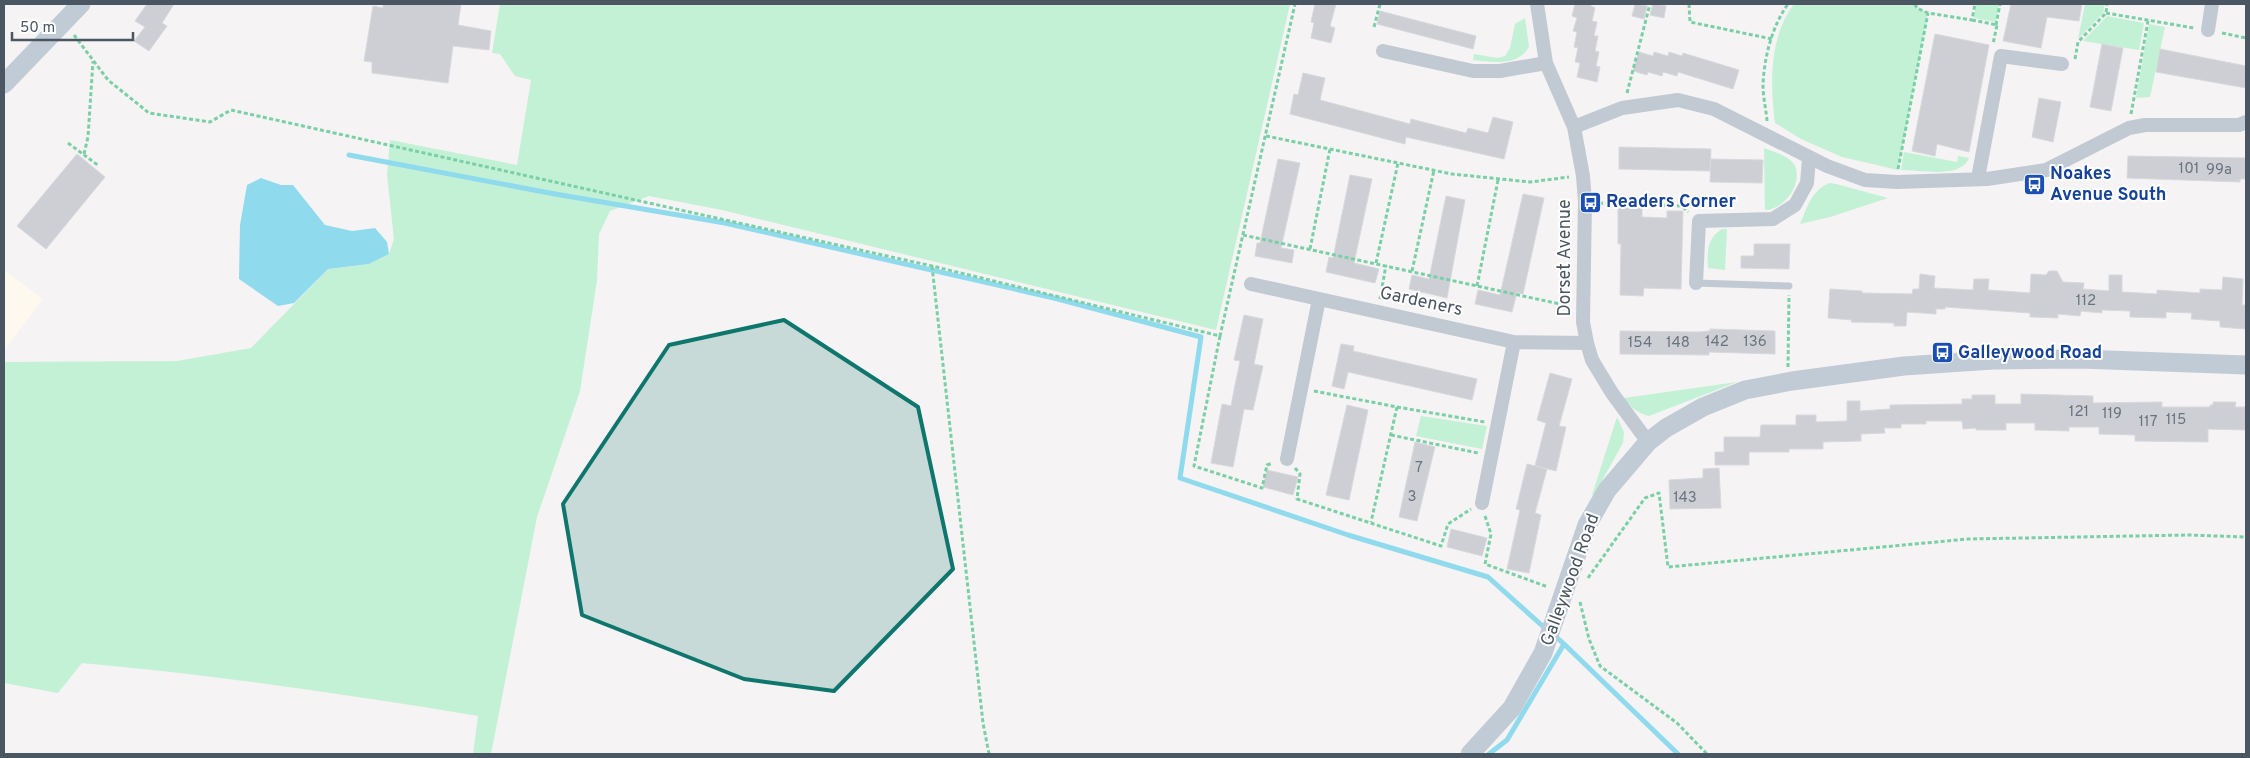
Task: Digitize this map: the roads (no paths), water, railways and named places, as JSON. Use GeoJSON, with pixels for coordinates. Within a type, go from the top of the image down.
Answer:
{"type":"FeatureCollection","features":[{"type":"Feature","properties":{"kind":"street"},"geometry":{"type":"LineString","coordinates":[[4,84],[81,4]]}},
{"type":"Feature","properties":{"kind":"street","name":"Dorset Avenue"},"geometry":{"type":"LineString","coordinates":[[1537,4],[1546,63],[1574,128],[1583,176],[1585,202],[1584,322],[1587,343],[1592,360],[1612,393],[1648,442]]}},
{"type":"Feature","properties":{"kind":"street"},"geometry":{"type":"LineString","coordinates":[[2208,30],[2212,4]]}},
{"type":"Feature","properties":{"kind":"street"},"geometry":{"type":"LineString","coordinates":[[1383,50],[1474,71],[1500,71],[1546,63]]}},
{"type":"Feature","properties":{"kind":"street"},"geometry":{"type":"LineString","coordinates":[[1978,178],[2001,56],[2062,64]]}},
{"type":"Feature","properties":{"kind":"street"},"geometry":{"type":"LineString","coordinates":[[1574,128],[1622,108],[1678,100],[1714,109],[1769,136],[1809,159],[1865,180],[1897,182],[1987,179],[2046,170],[2129,128],[2145,125],[2239,125],[2246,122]]}},
{"type":"Feature","properties":{"kind":"street"},"geometry":{"type":"LineString","coordinates":[[1696,283],[1699,221],[1773,220],[1795,205],[1808,183],[1809,159]]}},
{"type":"Feature","properties":{"kind":"street","name":"Gardeners"},"geometry":{"type":"LineString","coordinates":[[1251,284],[1514,342],[1587,343]]}},
{"type":"Feature","properties":{"kind":"street"},"geometry":{"type":"LineString","coordinates":[[1287,459],[1320,299]]}},
{"type":"Feature","properties":{"kind":"street"},"geometry":{"type":"LineString","coordinates":[[1482,503],[1514,342]]}},
{"type":"Feature","properties":{"kind":"street","name":"Galleywood Road"},"geometry":{"type":"LineString","coordinates":[[1470,754],[1512,708],[1539,661],[1551,632],[1565,585],[1587,525],[1603,497],[1648,442],[1666,428],[1703,407],[1745,390],[1792,381],[1904,366],[1993,360],[2138,360],[2246,365]]}},
{"type":"Feature","properties":{"kind":"lane"},"geometry":{"type":"LineString","coordinates":[[1696,283],[1789,286]]}},
{"type":"Feature","properties":{"kind":"water"},"geometry":{"type":"Polygon","coordinates":[[[261,178],[281,185],[293,185],[325,225],[352,231],[375,228],[387,242],[389,254],[369,264],[328,269],[294,303],[278,306],[239,279],[240,225],[247,185],[261,178]]]}},
{"type":"Feature","properties":{"kind":"waterway"},"geometry":{"type":"LineString","coordinates":[[349,155],[555,194],[725,223],[1054,298],[1201,337],[1180,478],[1348,535],[1488,577],[1547,630]]}},
{"type":"Feature","properties":{"kind":"waterway"},"geometry":{"type":"LineString","coordinates":[[1554,635],[1564,644]]}},
{"type":"Feature","properties":{"kind":"waterway"},"geometry":{"type":"LineString","coordinates":[[1489,754],[1507,740],[1564,644],[1678,754]]}},
{"type":"Feature","properties":{"kind":"place","name":"Noakes Avenue South"},"geometry":{"type":"Point","coordinates":[2034,184]}},
{"type":"Feature","properties":{"kind":"place","name":"Readers Corner"},"geometry":{"type":"Point","coordinates":[1590,202]}},
{"type":"Feature","properties":{"kind":"place","name":"Galleywood Road"},"geometry":{"type":"Point","coordinates":[1942,353]}}]}
